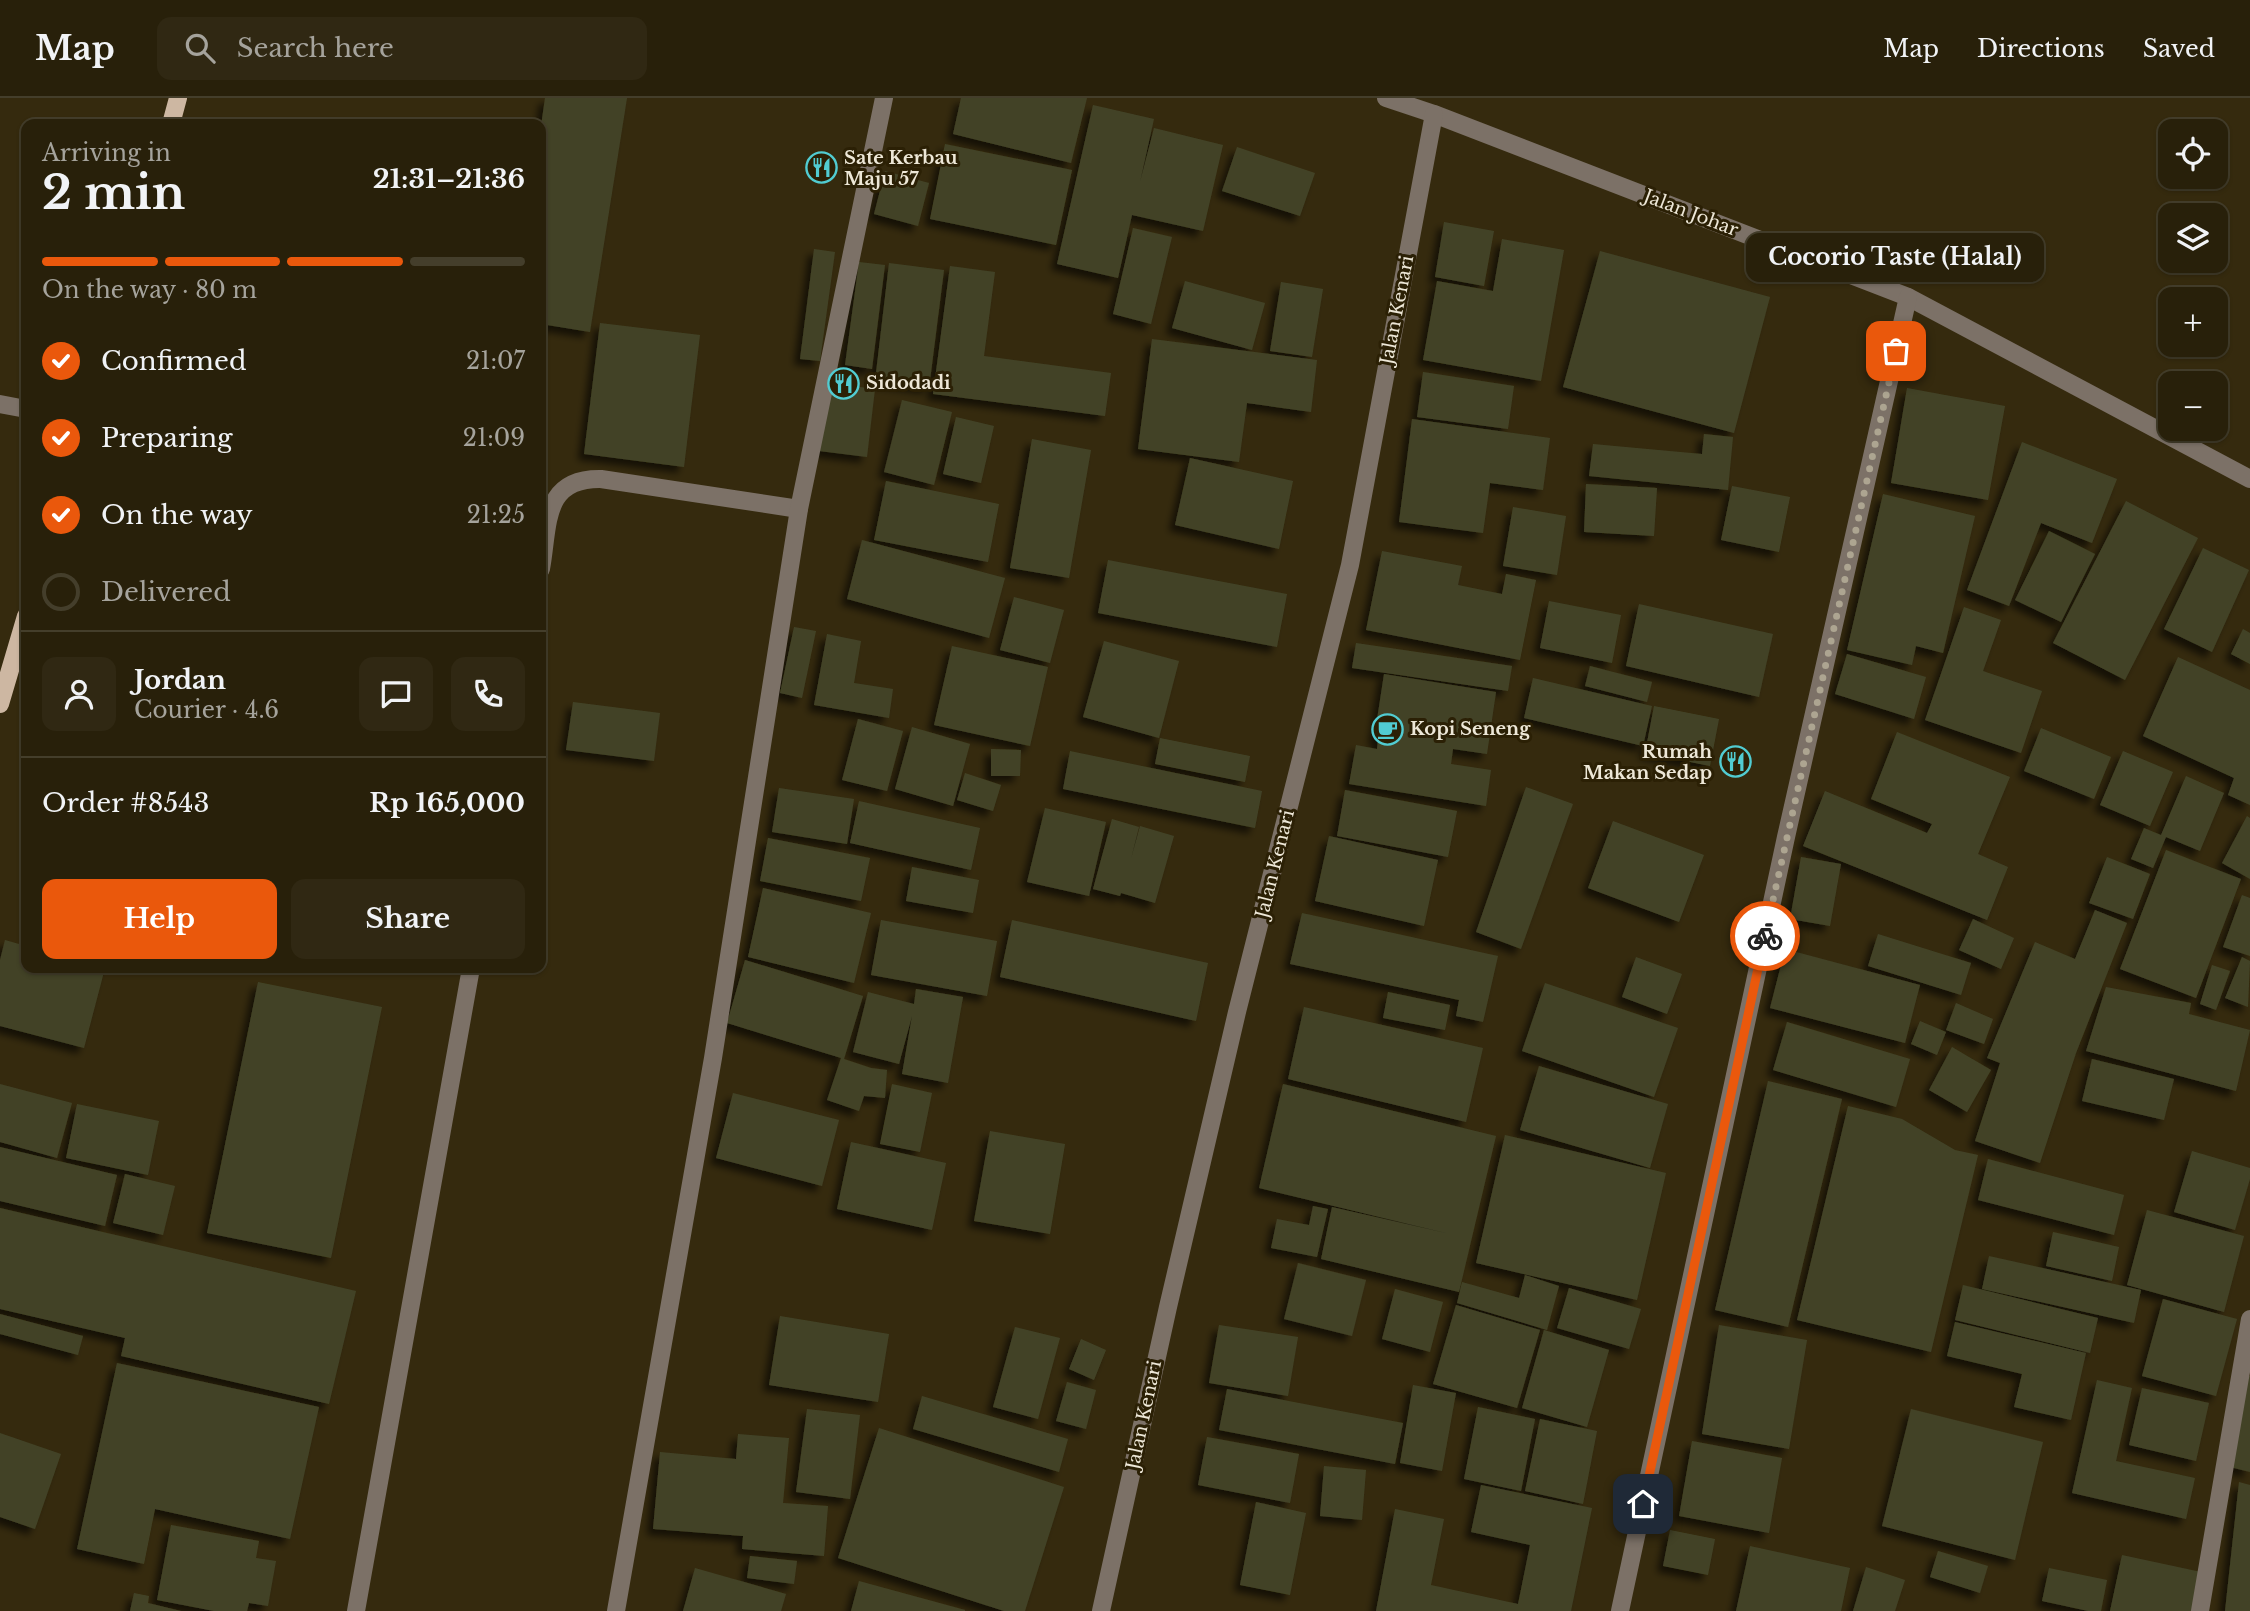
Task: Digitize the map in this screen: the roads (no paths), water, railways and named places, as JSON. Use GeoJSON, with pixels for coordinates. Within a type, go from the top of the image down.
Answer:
{"type":"FeatureCollection","features":[{"type":"Feature","properties":{"kind":"main road"},"geometry":{"type":"LineString","coordinates":[[172,119],[178,98]]}},
{"type":"Feature","properties":{"kind":"main road"},"geometry":{"type":"LineString","coordinates":[[0,704],[21,633]]}},
{"type":"Feature","properties":{"kind":"street"},"geometry":{"type":"LineString","coordinates":[[616,1611],[713,1058],[799,509],[884,98]]}},
{"type":"Feature","properties":{"kind":"street","name":"Jalan Johar"},"geometry":{"type":"LineString","coordinates":[[1386,98],[1434,114],[1908,297],[2250,479]]}},
{"type":"Feature","properties":{"kind":"street","name":"Jalan Kenari"},"geometry":{"type":"LineString","coordinates":[[1101,1611],[1237,1012],[1350,565],[1434,114]]}},
{"type":"Feature","properties":{"kind":"street"},"geometry":{"type":"LineString","coordinates":[[1620,1611],[1786,837],[1908,297]]}},
{"type":"Feature","properties":{"kind":"street"},"geometry":{"type":"LineString","coordinates":[[0,404],[21,408]]}},
{"type":"Feature","properties":{"kind":"street"},"geometry":{"type":"LineString","coordinates":[[546,540],[552,505],[557,494],[569,484],[582,479],[600,479],[799,509]]}},
{"type":"Feature","properties":{"kind":"street"},"geometry":{"type":"LineString","coordinates":[[356,1611],[470,973]]}},
{"type":"Feature","properties":{"kind":"street"},"geometry":{"type":"LineString","coordinates":[[2200,1611],[2250,1319]]}},
{"type":"Feature","properties":{"kind":"place","name":"Sate Kerbau Maju 57"},"geometry":{"type":"Point","coordinates":[821,168]}},
{"type":"Feature","properties":{"kind":"place","name":"Cocorio Taste (Halal)"},"geometry":{"type":"Point","coordinates":[1896,351]}},
{"type":"Feature","properties":{"kind":"place","name":"Sidodadi"},"geometry":{"type":"Point","coordinates":[843,383]}},
{"type":"Feature","properties":{"kind":"place","name":"Kopi Seneng"},"geometry":{"type":"Point","coordinates":[1387,729]}},
{"type":"Feature","properties":{"kind":"place","name":"Rumah Makan Sedap"},"geometry":{"type":"Point","coordinates":[1735,762]}}]}
